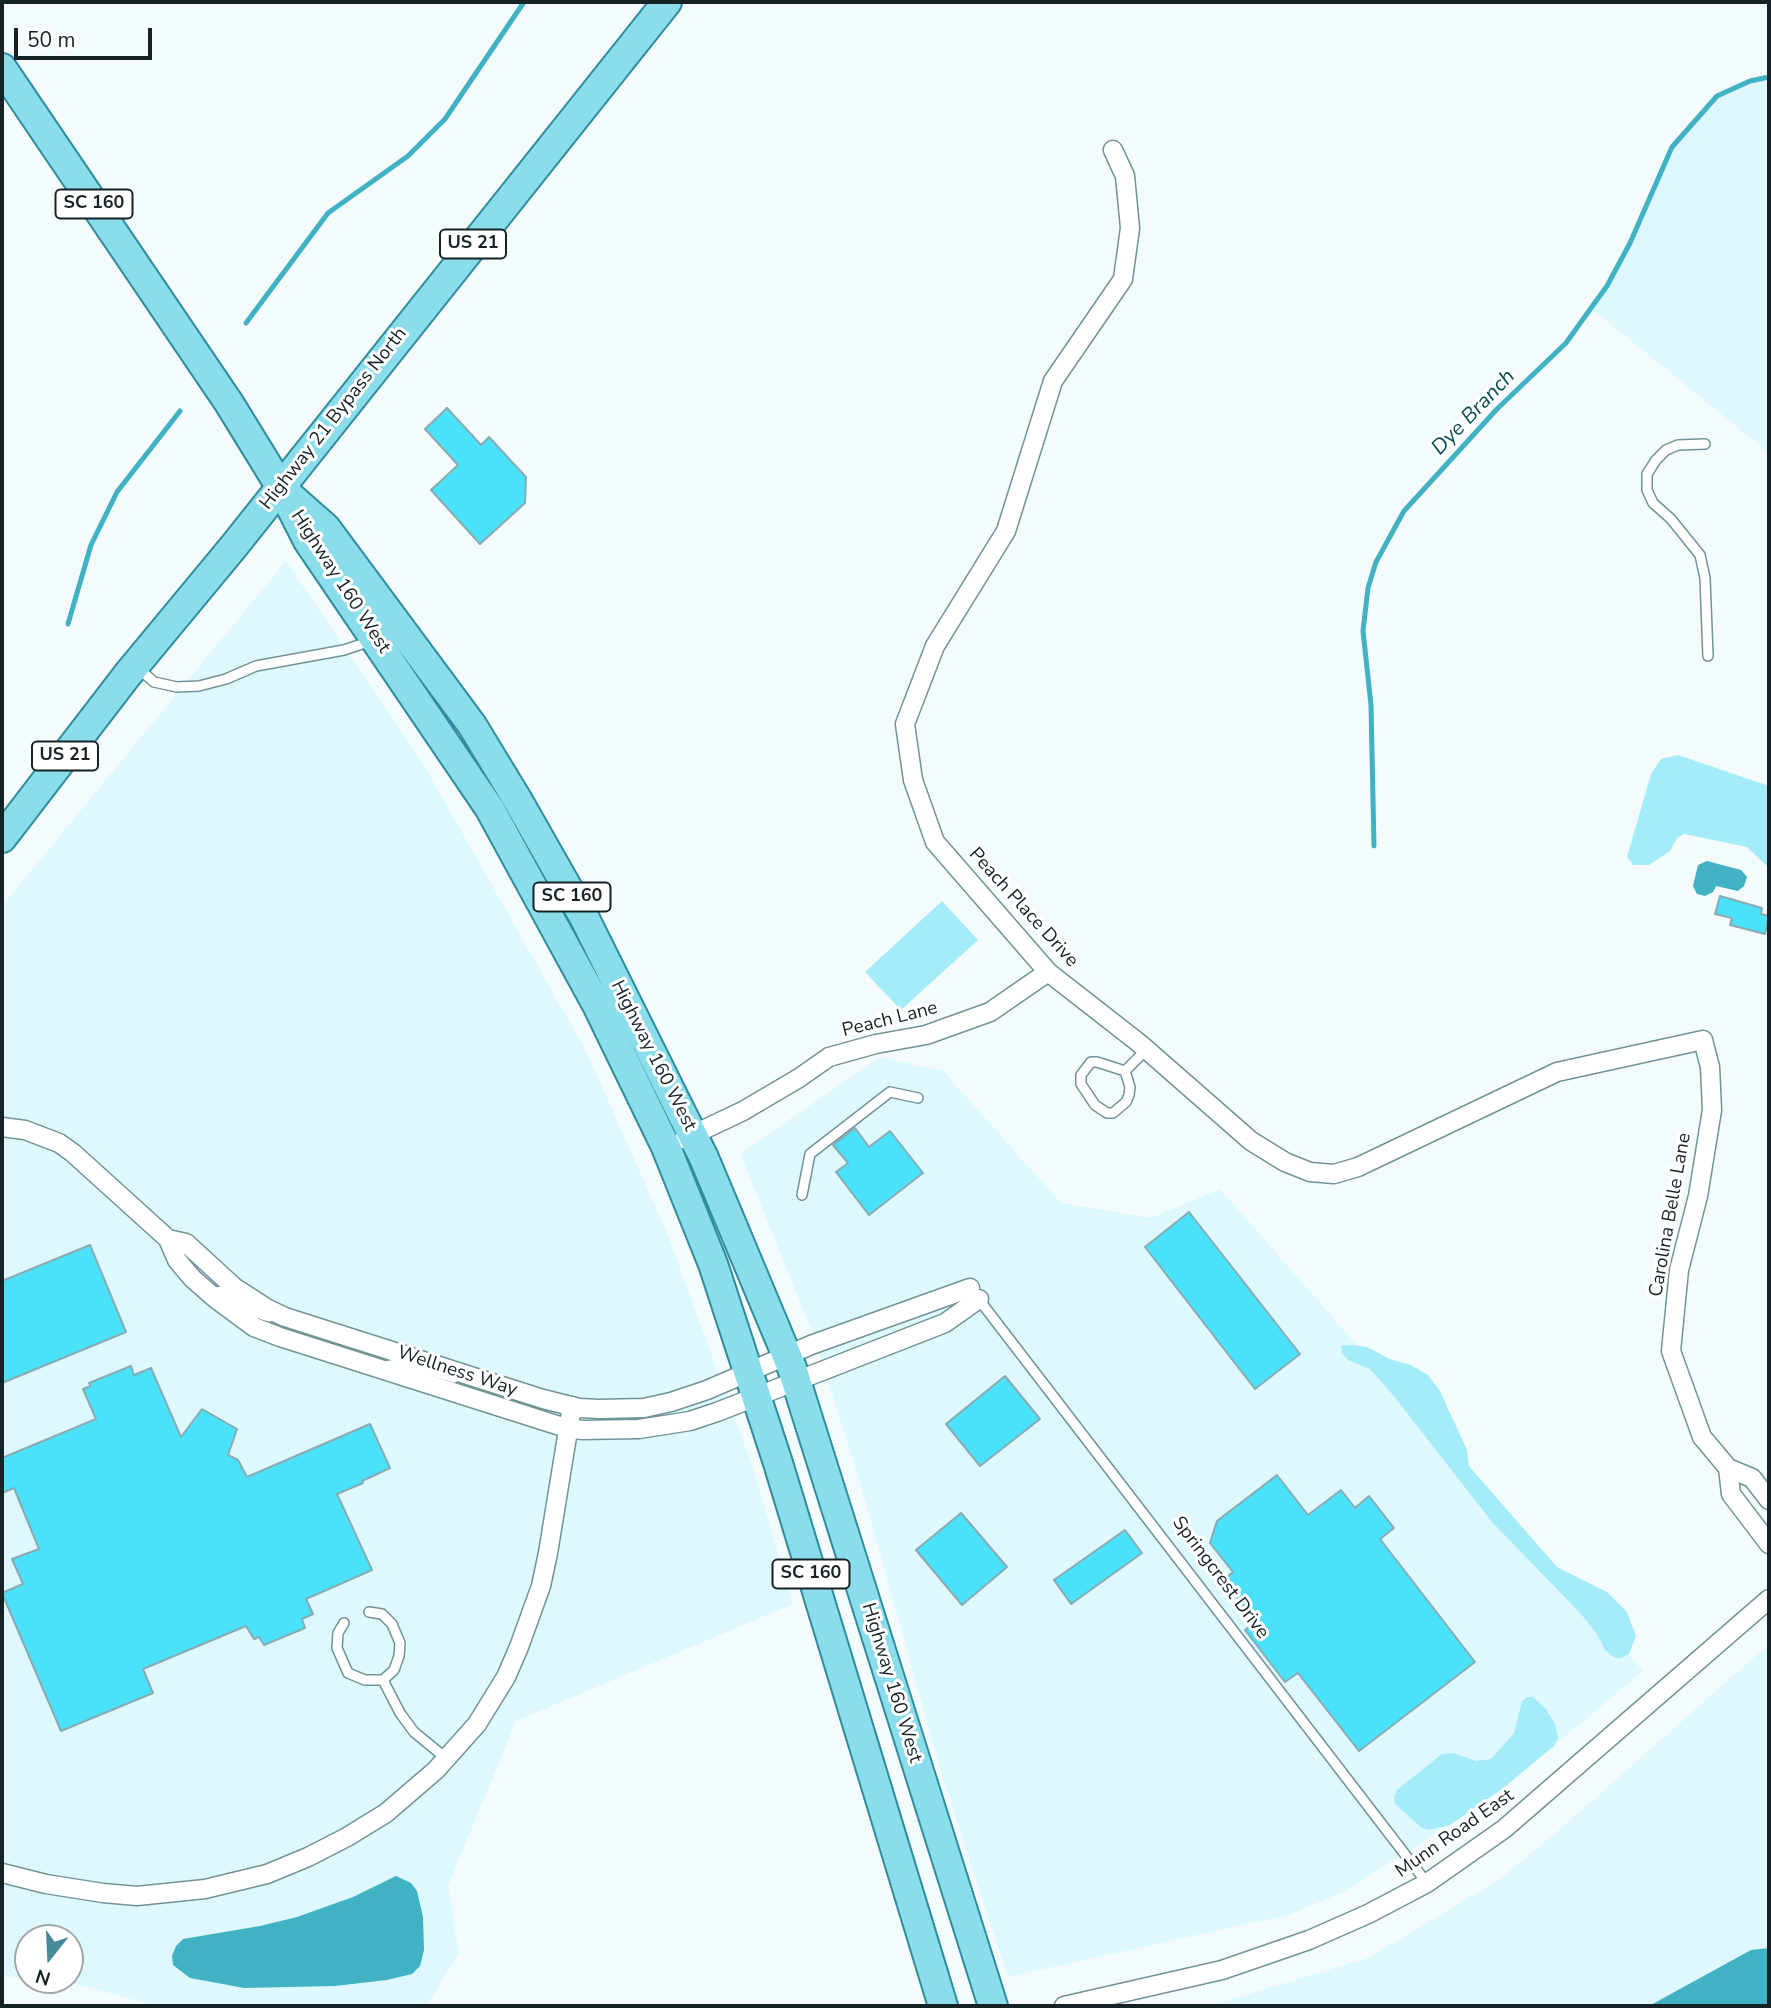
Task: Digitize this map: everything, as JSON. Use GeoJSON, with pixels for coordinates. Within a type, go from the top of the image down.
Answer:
{"type":"FeatureCollection","features":[{"type":"Feature","properties":{"kind":"main road","name":"Highway 21 Bypass North"},"geometry":{"type":"LineString","coordinates":[[2,838],[135,666],[234,546],[667,2]]}},
{"type":"Feature","properties":{"kind":"main road","name":"SC 160"},"geometry":{"type":"LineString","coordinates":[[2,68],[229,403],[280,486]]}},
{"type":"Feature","properties":{"kind":"main road","name":"Highway 160 West"},"geometry":{"type":"LineString","coordinates":[[280,486],[308,541],[490,809],[597,1006],[666,1147],[713,1264],[771,1377],[943,2006]]}},
{"type":"Feature","properties":{"kind":"main road","name":"Highway 160 West"},"geometry":{"type":"LineString","coordinates":[[280,486],[326,528],[472,725],[584,918],[693,1135],[771,1377],[993,2006]]}},
{"type":"Feature","properties":{"kind":"street","name":"Peach Place Drive"},"geometry":{"type":"LineString","coordinates":[[1113,150],[1125,176],[1130,229],[1123,279],[1053,381],[1006,531],[935,646],[905,724],[913,780],[935,842],[1048,972],[1146,1050],[1251,1141],[1310,1172],[1334,1174],[1358,1167],[1557,1072],[1703,1040]]}},
{"type":"Feature","properties":{"kind":"street","name":"Peach Lane"},"geometry":{"type":"LineString","coordinates":[[666,1147],[755,1104],[799,1079],[829,1057],[876,1044],[926,1035],[990,1012],[1048,972]]}},
{"type":"Feature","properties":{"kind":"street","name":"Carolina Belle Lane"},"geometry":{"type":"LineString","coordinates":[[1703,1040],[1710,1067],[1712,1110],[1698,1196],[1679,1270],[1671,1351],[1702,1437],[1728,1468],[1752,1478],[1769,1500]]}},
{"type":"Feature","properties":{"kind":"street","name":"Wellness Way"},"geometry":{"type":"LineString","coordinates":[[2,1127],[25,1130],[59,1143],[168,1239],[177,1260],[209,1293],[254,1327],[317,1349],[568,1428],[606,1430],[660,1427],[690,1421],[771,1377]]}},
{"type":"Feature","properties":{"kind":"street","name":"Wellness Way"},"geometry":{"type":"LineString","coordinates":[[168,1239],[186,1243],[234,1287],[285,1317],[484,1381],[572,1406],[599,1409],[643,1408],[707,1390],[771,1377]]}},
{"type":"Feature","properties":{"kind":"street"},"geometry":{"type":"LineString","coordinates":[[771,1377],[974,1293]]}},
{"type":"Feature","properties":{"kind":"street"},"geometry":{"type":"LineString","coordinates":[[771,1377],[944,1323],[974,1293]]}},
{"type":"Feature","properties":{"kind":"street"},"geometry":{"type":"LineString","coordinates":[[317,1349],[321,1329]]}},
{"type":"Feature","properties":{"kind":"street"},"geometry":{"type":"LineString","coordinates":[[2,1873],[46,1884],[137,1896],[205,1889],[267,1874],[347,1837],[386,1813],[447,1759],[482,1716],[506,1677],[541,1586],[572,1406]]}},
{"type":"Feature","properties":{"kind":"street","name":"Carolina Belle Lane"},"geometry":{"type":"LineString","coordinates":[[1728,1468],[1731,1494],[1769,1544]]}},
{"type":"Feature","properties":{"kind":"street","name":"Munn Road East"},"geometry":{"type":"LineString","coordinates":[[1064,2006],[1222,1970],[1308,1940],[1368,1914],[1427,1883],[1504,1829],[1769,1599]]}},
{"type":"Feature","properties":{"kind":"lane"},"geometry":{"type":"LineString","coordinates":[[1705,444],[1678,445],[1666,450],[1647,474],[1647,490],[1653,503],[1671,519],[1700,555],[1705,578],[1708,656]]}},
{"type":"Feature","properties":{"kind":"lane"},"geometry":{"type":"LineString","coordinates":[[135,666],[154,682],[177,687],[199,686],[256,666],[344,650],[376,639]]}},
{"type":"Feature","properties":{"kind":"lane"},"geometry":{"type":"LineString","coordinates":[[1125,1070],[1146,1050]]}},
{"type":"Feature","properties":{"kind":"lane"},"geometry":{"type":"LineString","coordinates":[[1091,1062],[1125,1070],[1130,1087],[1129,1095],[1126,1102],[1113,1113],[1107,1113],[1095,1105],[1081,1084],[1081,1074],[1091,1062]]}},
{"type":"Feature","properties":{"kind":"lane"},"geometry":{"type":"LineString","coordinates":[[802,1195],[810,1154],[890,1092],[918,1098]]}},
{"type":"Feature","properties":{"kind":"lane"},"geometry":{"type":"LineString","coordinates":[[209,1293],[222,1291],[256,1313],[268,1317],[285,1317]]}},
{"type":"Feature","properties":{"kind":"lane","name":"Springcrest Drive"},"geometry":{"type":"LineString","coordinates":[[974,1293],[1427,1883]]}},
{"type":"Feature","properties":{"kind":"lane"},"geometry":{"type":"LineString","coordinates":[[377,1368],[401,1363],[441,1376],[484,1381]]}},
{"type":"Feature","properties":{"kind":"lane"},"geometry":{"type":"LineString","coordinates":[[344,1623],[338,1633],[337,1648],[348,1673],[365,1680],[383,1680],[394,1670],[400,1643],[392,1624],[382,1614],[369,1612]]}},
{"type":"Feature","properties":{"kind":"lane"},"geometry":{"type":"LineString","coordinates":[[383,1680],[407,1723],[447,1759]]}},
{"type":"Feature","properties":{"kind":"shaded area"},"geometry":{"type":"Polygon","coordinates":[[[1769,77],[1769,453],[1591,308],[1607,286],[1630,243],[1672,147],[1717,96],[1750,81],[1769,77]]]}},
{"type":"Feature","properties":{"kind":"shaded area"},"geometry":{"type":"Polygon","coordinates":[[[286,561],[422,762],[586,1051],[667,1233],[752,1465],[793,1604],[516,1721],[448,1886],[459,1954],[428,2003],[406,2006],[157,2006],[84,1986],[84,1924],[14,1924],[14,1977],[2,1976],[2,906],[286,561]]]}},
{"type":"Feature","properties":{"kind":"shaded area"},"geometry":{"type":"Polygon","coordinates":[[[1678,755],[1769,786],[1769,868],[1747,847],[1684,834],[1677,838],[1670,851],[1649,865],[1633,865],[1627,857],[1651,774],[1661,759],[1678,755]]]}},
{"type":"Feature","properties":{"kind":"shaded area"},"geometry":{"type":"Polygon","coordinates":[[[1707,861],[1741,870],[1747,877],[1744,886],[1738,891],[1716,886],[1713,892],[1705,896],[1697,894],[1693,886],[1698,865],[1707,861]]]}},
{"type":"Feature","properties":{"kind":"shaded area"},"geometry":{"type":"Polygon","coordinates":[[[942,901],[978,940],[901,1010],[865,972],[942,901]]]}},
{"type":"Feature","properties":{"kind":"shaded area"},"geometry":{"type":"Polygon","coordinates":[[[881,1057],[943,1071],[1061,1203],[1151,1218],[1220,1189],[1643,1671],[1502,1789],[1341,1893],[1288,1915],[1008,1977],[942,1775],[861,1485],[811,1329],[740,1153],[881,1057]]]}},
{"type":"Feature","properties":{"kind":"shaded area"},"geometry":{"type":"Polygon","coordinates":[[[1341,1346],[1367,1347],[1428,1375],[1440,1391],[1467,1450],[1469,1466],[1557,1567],[1607,1592],[1627,1612],[1636,1636],[1629,1654],[1615,1658],[1605,1650],[1597,1634],[1581,1614],[1492,1522],[1370,1369],[1348,1360],[1342,1353],[1341,1346]]]}},
{"type":"Feature","properties":{"kind":"shaded area"},"geometry":{"type":"Polygon","coordinates":[[[1769,1644],[1769,2006],[1209,2006],[1368,1958],[1500,1879],[1769,1644]]]}},
{"type":"Feature","properties":{"kind":"shaded area"},"geometry":{"type":"Polygon","coordinates":[[[1533,1697],[1546,1709],[1555,1724],[1558,1738],[1553,1747],[1502,1789],[1450,1825],[1429,1830],[1422,1828],[1395,1804],[1394,1796],[1397,1790],[1442,1754],[1453,1753],[1476,1761],[1491,1759],[1514,1733],[1522,1701],[1533,1697]]]}},
{"type":"Feature","properties":{"kind":"shaded area"},"geometry":{"type":"Polygon","coordinates":[[[396,1876],[411,1883],[417,1891],[423,1917],[424,1950],[420,1966],[412,1974],[335,1986],[244,1988],[190,1978],[173,1965],[172,1956],[183,1939],[297,1917],[353,1897],[396,1876]]]}},
{"type":"Feature","properties":{"kind":"shaded area"},"geometry":{"type":"Polygon","coordinates":[[[1769,1948],[1769,2006],[1649,2006],[1751,1950],[1769,1948]]]}},
{"type":"Feature","properties":{"kind":"building"},"geometry":{"type":"Polygon","coordinates":[[[447,408],[481,445],[489,437],[526,477],[525,503],[480,544],[431,490],[458,465],[425,429],[447,408]]]}},
{"type":"Feature","properties":{"kind":"building"},"geometry":{"type":"Polygon","coordinates":[[[1720,896],[1762,908],[1761,914],[1769,916],[1765,934],[1730,925],[1732,918],[1715,914],[1720,896]]]}},
{"type":"Feature","properties":{"kind":"building"},"geometry":{"type":"Polygon","coordinates":[[[855,1128],[869,1147],[890,1131],[923,1173],[869,1215],[836,1172],[848,1163],[833,1145],[855,1128]]]}},
{"type":"Feature","properties":{"kind":"building"},"geometry":{"type":"Polygon","coordinates":[[[1189,1212],[1300,1354],[1255,1389],[1145,1247],[1189,1212]]]}},
{"type":"Feature","properties":{"kind":"building"},"geometry":{"type":"Polygon","coordinates":[[[90,1245],[126,1332],[2,1383],[2,1281],[90,1245]]]}},
{"type":"Feature","properties":{"kind":"building"},"geometry":{"type":"Polygon","coordinates":[[[131,1366],[134,1375],[151,1368],[181,1437],[202,1409],[237,1429],[228,1455],[238,1460],[247,1477],[370,1424],[390,1468],[337,1494],[372,1570],[306,1599],[313,1614],[302,1619],[305,1628],[264,1645],[259,1637],[254,1639],[246,1626],[143,1669],[153,1693],[61,1731],[2,1593],[23,1584],[12,1559],[39,1549],[14,1488],[2,1493],[2,1458],[96,1419],[83,1389],[91,1386],[89,1383],[131,1366]]]}},
{"type":"Feature","properties":{"kind":"building"},"geometry":{"type":"Polygon","coordinates":[[[1005,1376],[1040,1419],[980,1466],[946,1424],[1005,1376]]]}},
{"type":"Feature","properties":{"kind":"building"},"geometry":{"type":"Polygon","coordinates":[[[1277,1475],[1308,1515],[1341,1490],[1355,1508],[1369,1496],[1394,1528],[1380,1539],[1475,1662],[1359,1751],[1298,1673],[1285,1682],[1245,1630],[1256,1622],[1223,1580],[1233,1572],[1210,1543],[1217,1521],[1277,1475]]]}},
{"type":"Feature","properties":{"kind":"building"},"geometry":{"type":"Polygon","coordinates":[[[961,1513],[1007,1567],[962,1605],[916,1550],[961,1513]]]}},
{"type":"Feature","properties":{"kind":"building"},"geometry":{"type":"Polygon","coordinates":[[[1125,1530],[1142,1553],[1071,1604],[1054,1580],[1125,1530]]]}},
{"type":"Feature","properties":{"kind":"waterway"},"geometry":{"type":"LineString","coordinates":[[246,323],[328,213],[408,156],[445,119],[524,2]]}},
{"type":"Feature","properties":{"kind":"waterway","name":"Dye Branch"},"geometry":{"type":"LineString","coordinates":[[1374,846],[1371,705],[1363,631],[1368,588],[1376,562],[1404,511],[1497,409],[1566,343],[1607,286],[1630,243],[1672,147],[1717,96],[1750,81],[1769,77]]}},
{"type":"Feature","properties":{"kind":"waterway"},"geometry":{"type":"LineString","coordinates":[[68,624],[91,545],[117,492],[180,411]]}}]}
